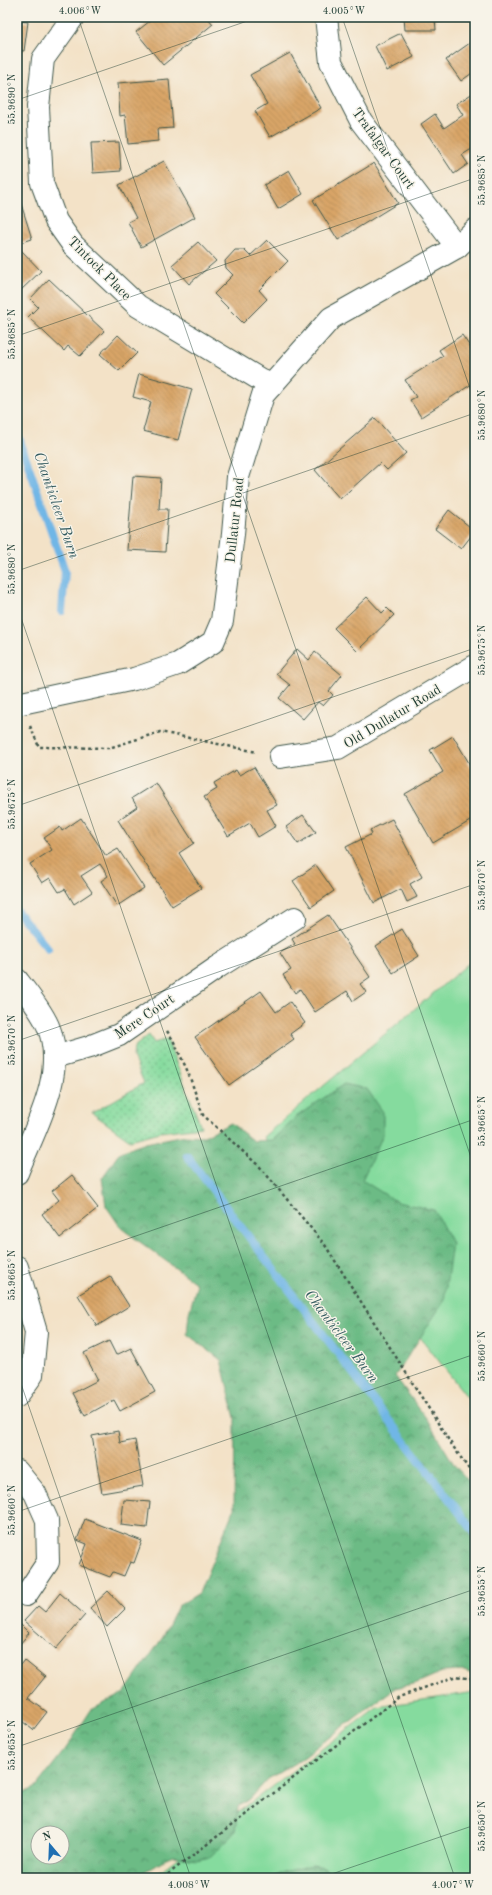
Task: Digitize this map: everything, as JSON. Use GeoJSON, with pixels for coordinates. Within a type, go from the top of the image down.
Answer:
{"type":"FeatureCollection","features":[{"type":"Feature","properties":{"kind":"street","name":"Tintock Place"},"geometry":{"type":"LineString","coordinates":[[73,17],[43,59],[38,107],[42,183],[56,221],[73,244],[138,306],[271,386]]}},
{"type":"Feature","properties":{"kind":"street","name":"Trafalgar Court"},"geometry":{"type":"LineString","coordinates":[[326,17],[331,62],[361,121],[457,247]]}},
{"type":"Feature","properties":{"kind":"street","name":"Dullatur Road"},"geometry":{"type":"LineString","coordinates":[[18,701],[134,679],[178,664],[213,642],[222,621],[233,534],[238,477],[263,395],[331,318],[457,247],[475,230]]}},
{"type":"Feature","properties":{"kind":"street","name":"Old Dullatur Road"},"geometry":{"type":"LineString","coordinates":[[280,757],[338,748],[475,666]]}},
{"type":"Feature","properties":{"kind":"street","name":"Mere Court"},"geometry":{"type":"LineString","coordinates":[[55,1057],[119,1035],[206,975],[295,918]]}},
{"type":"Feature","properties":{"kind":"street"},"geometry":{"type":"LineString","coordinates":[[17,980],[30,996],[48,1027],[55,1057],[46,1107],[17,1173]]}},
{"type":"Feature","properties":{"kind":"street"},"geometry":{"type":"LineString","coordinates":[[17,1267],[36,1332],[32,1375],[17,1396]]}},
{"type":"Feature","properties":{"kind":"street"},"geometry":{"type":"LineString","coordinates":[[17,1471],[35,1493],[47,1520],[48,1562],[26,1595]]}},
{"type":"Feature","properties":{"kind":"path"},"geometry":{"type":"LineString","coordinates":[[18,701],[39,747],[109,748],[160,732],[280,757]]}},
{"type":"Feature","properties":{"kind":"path"},"geometry":{"type":"LineString","coordinates":[[152,1011],[173,1040],[188,1072],[203,1115],[260,1167],[324,1245],[450,1442],[475,1478]]}},
{"type":"Feature","properties":{"kind":"path"},"geometry":{"type":"LineString","coordinates":[[163,1878],[400,1697],[457,1676],[475,1680]]}},
{"type":"Feature","properties":{"kind":"green space"},"geometry":{"type":"Polygon","coordinates":[[[475,958],[475,1407],[263,1137],[475,958]]]}},
{"type":"Feature","properties":{"kind":"green space"},"geometry":{"type":"Polygon","coordinates":[[[149,1035],[154,1043],[167,1039],[201,1127],[160,1132],[130,1140],[92,1113],[144,1083],[133,1057],[134,1047],[149,1035]]]}},
{"type":"Feature","properties":{"kind":"green space"},"geometry":{"type":"Polygon","coordinates":[[[344,1084],[367,1089],[383,1112],[383,1135],[362,1180],[397,1202],[434,1210],[452,1243],[444,1301],[395,1376],[426,1418],[455,1466],[475,1488],[475,1512],[469,1531],[475,1543],[475,1675],[464,1671],[442,1672],[417,1683],[395,1688],[295,1763],[268,1779],[249,1800],[238,1806],[235,1832],[210,1857],[196,1860],[173,1856],[134,1878],[17,1878],[17,1796],[35,1788],[67,1747],[91,1710],[124,1693],[163,1637],[178,1606],[199,1593],[234,1509],[235,1418],[221,1360],[187,1334],[189,1313],[197,1284],[121,1228],[106,1206],[102,1178],[120,1152],[146,1143],[185,1135],[204,1136],[231,1123],[253,1141],[272,1140],[296,1117],[344,1084]]]}},
{"type":"Feature","properties":{"kind":"green space"},"geometry":{"type":"Polygon","coordinates":[[[475,1692],[475,1878],[151,1878],[377,1707],[475,1692]]]}},
{"type":"Feature","properties":{"kind":"green space"},"geometry":{"type":"Polygon","coordinates":[[[312,1865],[324,1867],[331,1878],[274,1878],[283,1872],[312,1865]]]}},
{"type":"Feature","properties":{"kind":"building"},"geometry":{"type":"Polygon","coordinates":[[[155,17],[207,17],[213,24],[163,65],[136,32],[155,17]]]}},
{"type":"Feature","properties":{"kind":"building"},"geometry":{"type":"Polygon","coordinates":[[[404,17],[441,18],[435,18],[436,30],[405,30],[404,17]]]}},
{"type":"Feature","properties":{"kind":"building"},"geometry":{"type":"Polygon","coordinates":[[[17,21],[28,22],[24,51],[17,50],[17,21]]]}},
{"type":"Feature","properties":{"kind":"building"},"geometry":{"type":"Polygon","coordinates":[[[401,33],[414,57],[387,71],[375,46],[401,33]]]}},
{"type":"Feature","properties":{"kind":"building"},"geometry":{"type":"Polygon","coordinates":[[[474,40],[475,71],[461,81],[446,60],[474,40]]]}},
{"type":"Feature","properties":{"kind":"building"},"geometry":{"type":"Polygon","coordinates":[[[290,53],[321,108],[270,137],[255,111],[267,104],[250,75],[290,53]]]}},
{"type":"Feature","properties":{"kind":"building"},"geometry":{"type":"Polygon","coordinates":[[[169,79],[173,128],[157,129],[158,141],[128,144],[125,115],[120,116],[118,83],[169,79]]]}},
{"type":"Feature","properties":{"kind":"building"},"geometry":{"type":"Polygon","coordinates":[[[473,93],[475,96],[475,147],[462,155],[468,164],[454,174],[421,124],[435,114],[444,128],[463,115],[456,104],[473,93]]]}},
{"type":"Feature","properties":{"kind":"building"},"geometry":{"type":"Polygon","coordinates":[[[119,142],[121,171],[93,173],[91,143],[119,142]]]}},
{"type":"Feature","properties":{"kind":"building"},"geometry":{"type":"Polygon","coordinates":[[[164,161],[195,217],[141,247],[128,222],[136,218],[119,185],[164,161]]]}},
{"type":"Feature","properties":{"kind":"building"},"geometry":{"type":"Polygon","coordinates":[[[374,163],[398,203],[338,240],[313,200],[374,163]]]}},
{"type":"Feature","properties":{"kind":"building"},"geometry":{"type":"Polygon","coordinates":[[[289,170],[303,194],[278,209],[264,185],[289,170]]]}},
{"type":"Feature","properties":{"kind":"building"},"geometry":{"type":"Polygon","coordinates":[[[17,191],[32,239],[17,244],[17,191]]]}},
{"type":"Feature","properties":{"kind":"building"},"geometry":{"type":"Polygon","coordinates":[[[267,240],[288,261],[259,290],[267,299],[243,323],[214,294],[233,275],[226,268],[225,261],[235,250],[244,250],[250,256],[267,240]]]}},
{"type":"Feature","properties":{"kind":"building"},"geometry":{"type":"Polygon","coordinates":[[[198,242],[216,261],[189,284],[172,265],[198,242]]]}},
{"type":"Feature","properties":{"kind":"building"},"geometry":{"type":"Polygon","coordinates":[[[21,250],[41,271],[20,291],[17,288],[17,254],[21,250]]]}},
{"type":"Feature","properties":{"kind":"building"},"geometry":{"type":"Polygon","coordinates":[[[49,279],[104,331],[80,356],[68,346],[64,351],[28,317],[38,307],[30,299],[49,279]]]}},
{"type":"Feature","properties":{"kind":"building"},"geometry":{"type":"Polygon","coordinates":[[[118,335],[137,353],[119,371],[100,354],[118,335]]]}},
{"type":"Feature","properties":{"kind":"building"},"geometry":{"type":"Polygon","coordinates":[[[462,335],[475,354],[475,382],[421,417],[410,400],[416,397],[405,380],[443,356],[439,350],[462,335]]]}},
{"type":"Feature","properties":{"kind":"building"},"geometry":{"type":"Polygon","coordinates":[[[139,374],[192,389],[178,440],[143,431],[151,402],[133,397],[139,374]]]}},
{"type":"Feature","properties":{"kind":"building"},"geometry":{"type":"Polygon","coordinates":[[[375,418],[406,453],[387,470],[380,463],[340,499],[315,470],[375,418]]]}},
{"type":"Feature","properties":{"kind":"building"},"geometry":{"type":"Polygon","coordinates":[[[133,476],[161,478],[159,509],[168,509],[165,552],[127,550],[133,476]]]}},
{"type":"Feature","properties":{"kind":"building"},"geometry":{"type":"Polygon","coordinates":[[[449,510],[475,531],[461,549],[435,529],[449,510]]]}},
{"type":"Feature","properties":{"kind":"building"},"geometry":{"type":"Polygon","coordinates":[[[367,597],[382,613],[387,608],[394,615],[357,651],[334,628],[367,597]]]}},
{"type":"Feature","properties":{"kind":"building"},"geometry":{"type":"Polygon","coordinates":[[[297,649],[309,660],[315,652],[342,675],[329,691],[333,695],[323,706],[318,702],[303,719],[279,698],[290,685],[276,674],[297,649]]]}},
{"type":"Feature","properties":{"kind":"building"},"geometry":{"type":"Polygon","coordinates":[[[453,736],[475,773],[475,818],[433,843],[405,794],[443,772],[430,750],[453,736]]]}},
{"type":"Feature","properties":{"kind":"building"},"geometry":{"type":"Polygon","coordinates":[[[254,767],[277,805],[267,810],[276,826],[258,837],[250,823],[228,836],[204,797],[217,789],[214,783],[236,770],[239,775],[254,767]]]}},
{"type":"Feature","properties":{"kind":"building"},"geometry":{"type":"Polygon","coordinates":[[[156,783],[194,843],[179,853],[201,888],[172,906],[118,820],[137,807],[132,798],[156,783]]]}},
{"type":"Feature","properties":{"kind":"building"},"geometry":{"type":"Polygon","coordinates":[[[303,815],[316,832],[298,844],[286,827],[303,815]]]}},
{"type":"Feature","properties":{"kind":"building"},"geometry":{"type":"Polygon","coordinates":[[[81,818],[106,856],[118,849],[144,888],[117,906],[101,881],[108,876],[100,864],[81,876],[92,892],[74,904],[65,889],[59,892],[50,878],[42,883],[30,864],[52,850],[44,838],[60,827],[62,831],[81,818]]]}},
{"type":"Feature","properties":{"kind":"building"},"geometry":{"type":"Polygon","coordinates":[[[392,819],[422,877],[410,884],[417,897],[407,902],[401,889],[374,903],[346,847],[372,834],[370,830],[392,819]]]}},
{"type":"Feature","properties":{"kind":"building"},"geometry":{"type":"Polygon","coordinates":[[[316,865],[334,891],[311,907],[293,881],[316,865]]]}},
{"type":"Feature","properties":{"kind":"building"},"geometry":{"type":"Polygon","coordinates":[[[328,915],[370,977],[360,984],[366,992],[353,1001],[347,991],[315,1012],[300,989],[295,993],[283,975],[291,970],[280,953],[295,944],[292,939],[328,915]]]}},
{"type":"Feature","properties":{"kind":"building"},"geometry":{"type":"Polygon","coordinates":[[[402,929],[419,956],[393,973],[376,946],[402,929]]]}},
{"type":"Feature","properties":{"kind":"building"},"geometry":{"type":"Polygon","coordinates":[[[261,991],[276,1012],[290,1002],[305,1023],[290,1034],[294,1039],[229,1085],[195,1037],[261,991]]]}},
{"type":"Feature","properties":{"kind":"building"},"geometry":{"type":"Polygon","coordinates":[[[72,1175],[98,1208],[60,1238],[42,1214],[59,1200],[52,1191],[72,1175]]]}},
{"type":"Feature","properties":{"kind":"building"},"geometry":{"type":"Polygon","coordinates":[[[110,1276],[129,1306],[97,1326],[78,1295],[110,1276]]]}},
{"type":"Feature","properties":{"kind":"building"},"geometry":{"type":"Polygon","coordinates":[[[109,1341],[116,1355],[131,1348],[155,1392],[120,1411],[114,1400],[85,1416],[73,1393],[98,1380],[84,1353],[109,1341]]]}},
{"type":"Feature","properties":{"kind":"building"},"geometry":{"type":"Polygon","coordinates":[[[118,1431],[120,1443],[135,1440],[143,1486],[102,1493],[92,1436],[118,1431]]]}},
{"type":"Feature","properties":{"kind":"building"},"geometry":{"type":"Polygon","coordinates":[[[124,1500],[150,1502],[147,1528],[121,1525],[124,1500]]]}},
{"type":"Feature","properties":{"kind":"building"},"geometry":{"type":"Polygon","coordinates":[[[85,1519],[142,1541],[134,1563],[130,1562],[124,1576],[113,1572],[110,1577],[79,1565],[87,1544],[77,1540],[85,1519]]]}},
{"type":"Feature","properties":{"kind":"building"},"geometry":{"type":"Polygon","coordinates":[[[108,1591],[125,1609],[107,1627],[90,1608],[108,1591]]]}},
{"type":"Feature","properties":{"kind":"building"},"geometry":{"type":"Polygon","coordinates":[[[60,1593],[85,1615],[56,1649],[24,1621],[38,1606],[45,1612],[60,1593]]]}},
{"type":"Feature","properties":{"kind":"building"},"geometry":{"type":"Polygon","coordinates":[[[19,1623],[29,1633],[20,1644],[17,1641],[17,1625],[19,1623]]]}},
{"type":"Feature","properties":{"kind":"building"},"geometry":{"type":"Polygon","coordinates":[[[24,1660],[45,1677],[28,1698],[47,1712],[33,1730],[17,1717],[17,1669],[24,1660]]]}},
{"type":"Feature","properties":{"kind":"waterway","name":"Chanticleer Burn"},"geometry":{"type":"LineString","coordinates":[[17,432],[65,571],[62,611]]}},
{"type":"Feature","properties":{"kind":"waterway","name":"Chanticleer Burn"},"geometry":{"type":"LineString","coordinates":[[17,911],[48,949]]}},
{"type":"Feature","properties":{"kind":"waterway","name":"Chanticleer Burn"},"geometry":{"type":"LineString","coordinates":[[187,1156],[475,1533]]}}]}
